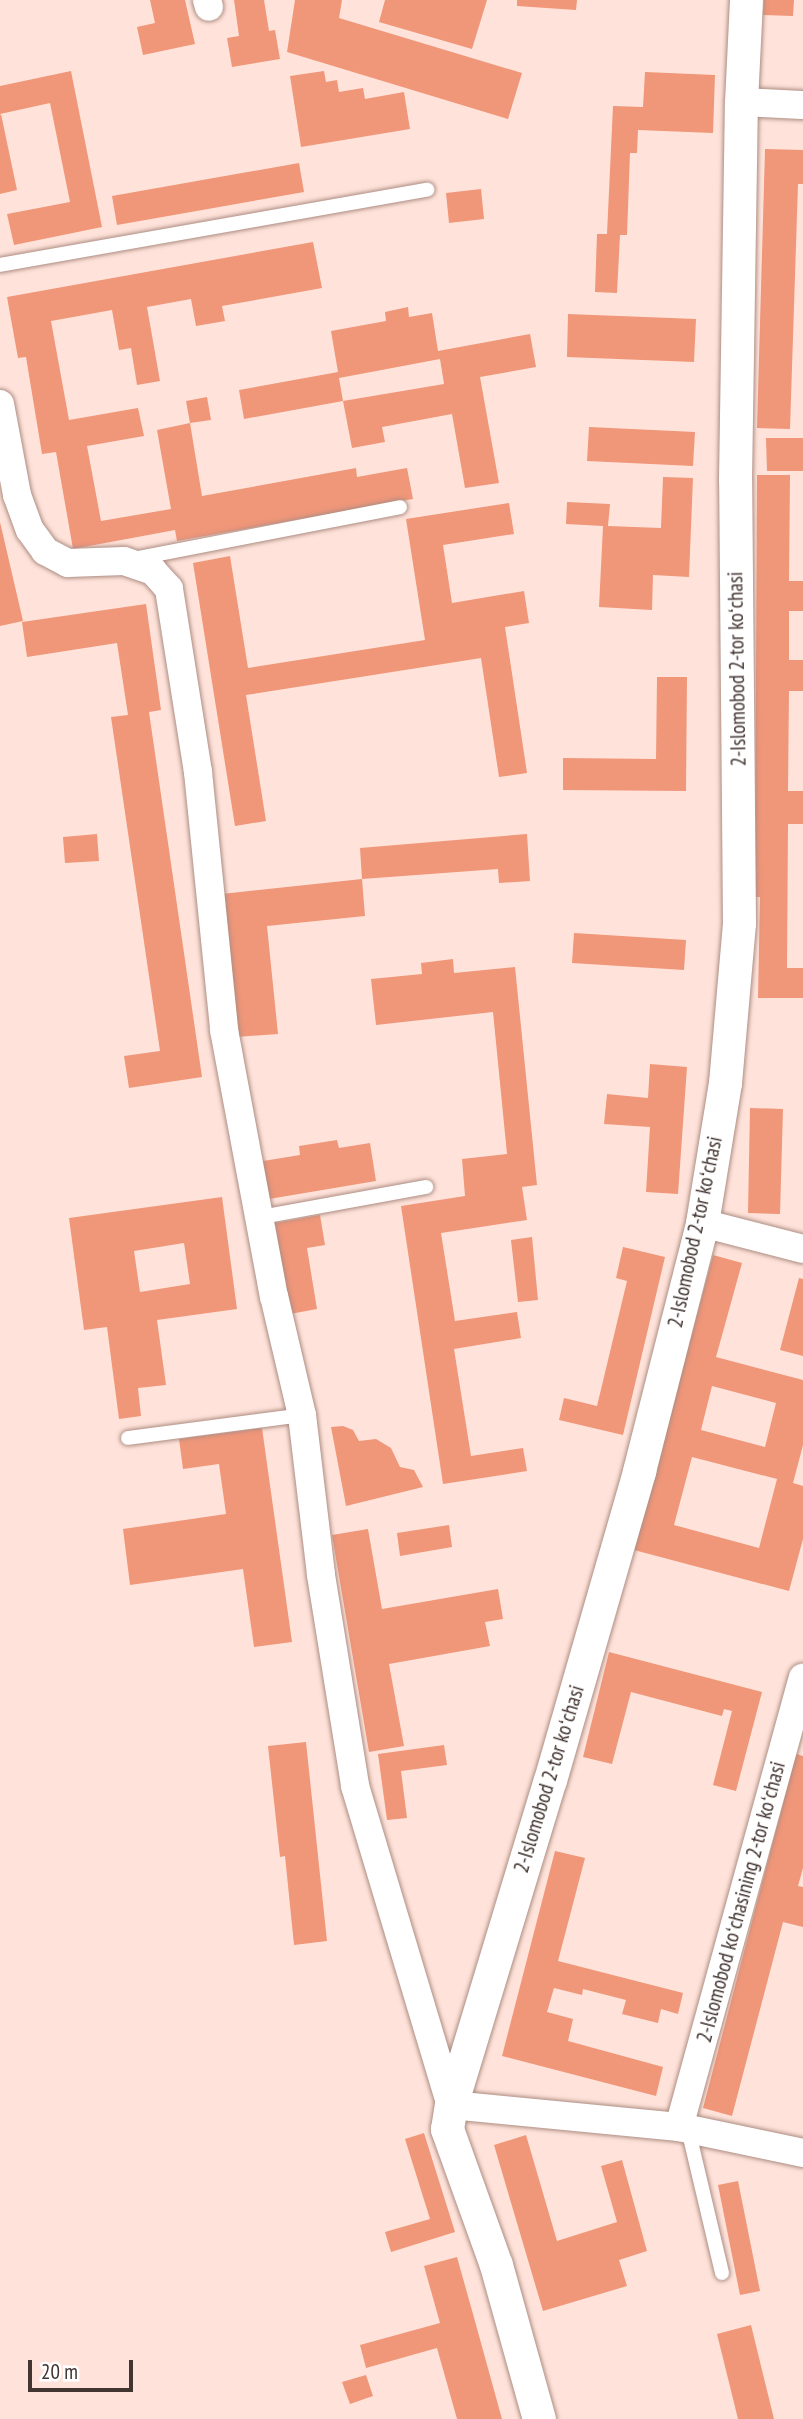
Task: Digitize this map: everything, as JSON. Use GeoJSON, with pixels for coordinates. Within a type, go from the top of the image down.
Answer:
{"type":"FeatureCollection","features":[{"type":"Feature","properties":{"kind":"street","name":"2-Islomobod 2-tor koʻchasi"},"geometry":{"type":"LineString","coordinates":[[539,2419],[496,2265],[447,2129],[451,2105],[550,1780],[639,1471],[702,1223],[725,1083],[739,923],[735,480],[741,102],[746,0]]}},
{"type":"Feature","properties":{"kind":"street"},"geometry":{"type":"LineString","coordinates":[[741,102],[803,105]]}},
{"type":"Feature","properties":{"kind":"street"},"geometry":{"type":"LineString","coordinates":[[0,404],[17,495],[30,530],[45,551],[68,563],[124,561],[153,571],[169,589],[198,772],[223,1030],[261,1217],[274,1296],[302,1415],[321,1575],[355,1786],[451,2105],[684,2128],[803,2153]]}},
{"type":"Feature","properties":{"kind":"street"},"geometry":{"type":"LineString","coordinates":[[702,1223],[803,1249]]}},
{"type":"Feature","properties":{"kind":"street","name":"2-Islomobod koʻchasining 2-tor koʻchasi"},"geometry":{"type":"LineString","coordinates":[[684,2128],[803,1678]]}},
{"type":"Feature","properties":{"kind":"lane"},"geometry":{"type":"LineString","coordinates":[[0,265],[428,190]]}},
{"type":"Feature","properties":{"kind":"lane"},"geometry":{"type":"LineString","coordinates":[[124,561],[400,507]]}},
{"type":"Feature","properties":{"kind":"lane"},"geometry":{"type":"LineString","coordinates":[[261,1217],[426,1187]]}},
{"type":"Feature","properties":{"kind":"lane"},"geometry":{"type":"LineString","coordinates":[[128,1438],[302,1415]]}},
{"type":"Feature","properties":{"kind":"lane"},"geometry":{"type":"LineString","coordinates":[[684,2128],[722,2273]]}},
{"type":"Feature","properties":{"kind":"building"},"geometry":{"type":"Polygon","coordinates":[[[150,0],[185,0],[195,44],[143,55],[137,27],[155,23],[150,0]]]}},
{"type":"Feature","properties":{"kind":"building"},"geometry":{"type":"Polygon","coordinates":[[[234,0],[264,0],[269,31],[275,30],[280,59],[232,67],[227,38],[239,36],[234,0]]]}},
{"type":"Feature","properties":{"kind":"building"},"geometry":{"type":"Polygon","coordinates":[[[295,0],[342,0],[339,18],[522,73],[508,119],[287,52],[295,0]]]}},
{"type":"Feature","properties":{"kind":"building"},"geometry":{"type":"Polygon","coordinates":[[[385,0],[487,0],[472,49],[379,22],[385,0]]]}},
{"type":"Feature","properties":{"kind":"building"},"geometry":{"type":"Polygon","coordinates":[[[517,0],[577,0],[576,10],[517,6],[517,0]]]}},
{"type":"Feature","properties":{"kind":"building"},"geometry":{"type":"Polygon","coordinates":[[[764,0],[794,0],[793,16],[763,15],[764,0]]]}},
{"type":"Feature","properties":{"kind":"building"},"geometry":{"type":"Polygon","coordinates":[[[71,71],[102,227],[14,245],[7,214],[70,202],[50,103],[0,114],[0,86],[71,71]]]}},
{"type":"Feature","properties":{"kind":"building"},"geometry":{"type":"Polygon","coordinates":[[[324,71],[326,82],[337,80],[339,92],[363,88],[365,99],[404,92],[410,129],[301,147],[290,76],[324,71]]]}},
{"type":"Feature","properties":{"kind":"building"},"geometry":{"type":"Polygon","coordinates":[[[645,72],[715,75],[713,133],[638,130],[637,153],[630,153],[627,235],[620,235],[617,293],[595,292],[597,234],[607,234],[613,106],[643,107],[645,72]]]}},
{"type":"Feature","properties":{"kind":"building"},"geometry":{"type":"Polygon","coordinates":[[[0,115],[17,190],[0,194],[0,115]]]}},
{"type":"Feature","properties":{"kind":"building"},"geometry":{"type":"Polygon","coordinates":[[[765,149],[803,150],[803,184],[798,184],[790,429],[757,428],[765,149]]]}},
{"type":"Feature","properties":{"kind":"building"},"geometry":{"type":"Polygon","coordinates":[[[299,163],[304,192],[117,225],[112,196],[299,163]]]}},
{"type":"Feature","properties":{"kind":"building"},"geometry":{"type":"Polygon","coordinates":[[[481,189],[484,219],[449,223],[446,193],[481,189]]]}},
{"type":"Feature","properties":{"kind":"building"},"geometry":{"type":"Polygon","coordinates":[[[313,242],[322,288],[222,306],[225,321],[196,326],[191,299],[147,307],[160,381],[137,385],[131,348],[119,350],[112,310],[51,321],[69,420],[138,408],[144,436],[87,446],[101,521],[171,509],[157,430],[190,423],[202,496],[356,468],[357,477],[407,468],[413,499],[177,541],[175,530],[73,549],[56,452],[42,454],[26,357],[18,358],[7,297],[313,242]]]}},
{"type":"Feature","properties":{"kind":"building"},"geometry":{"type":"Polygon","coordinates":[[[408,307],[409,317],[432,313],[438,351],[530,334],[536,367],[480,377],[499,483],[465,488],[452,414],[382,427],[385,442],[352,448],[343,401],[244,419],[239,390],[338,372],[331,331],[386,321],[385,312],[408,307]],[[440,359],[339,378],[343,401],[444,384],[440,359]]]}},
{"type":"Feature","properties":{"kind":"building"},"geometry":{"type":"Polygon","coordinates":[[[568,314],[696,319],[694,362],[567,357],[568,314]]]}},
{"type":"Feature","properties":{"kind":"building"},"geometry":{"type":"Polygon","coordinates":[[[207,397],[211,420],[190,423],[186,401],[207,397]]]}},
{"type":"Feature","properties":{"kind":"building"},"geometry":{"type":"Polygon","coordinates":[[[589,427],[695,432],[693,466],[587,461],[589,427]]]}},
{"type":"Feature","properties":{"kind":"building"},"geometry":{"type":"Polygon","coordinates":[[[766,438],[803,438],[803,471],[767,471],[766,438]]]}},
{"type":"Feature","properties":{"kind":"building"},"geometry":{"type":"Polygon","coordinates":[[[757,475],[790,475],[789,581],[803,581],[803,611],[789,611],[789,660],[803,660],[803,691],[789,691],[788,791],[803,791],[803,824],[788,824],[787,968],[803,968],[803,998],[758,998],[760,897],[755,897],[757,475]]]}},
{"type":"Feature","properties":{"kind":"building"},"geometry":{"type":"Polygon","coordinates":[[[663,477],[693,478],[689,577],[653,575],[652,610],[599,607],[603,526],[566,524],[567,502],[610,504],[608,526],[661,528],[663,477]]]}},
{"type":"Feature","properties":{"kind":"building"},"geometry":{"type":"Polygon","coordinates":[[[509,503],[514,534],[443,545],[452,603],[524,591],[529,623],[505,627],[527,773],[499,777],[481,658],[246,695],[266,821],[235,826],[193,563],[230,556],[248,668],[425,640],[406,519],[509,503]]]}},
{"type":"Feature","properties":{"kind":"building"},"geometry":{"type":"Polygon","coordinates":[[[0,522],[23,621],[0,626],[0,522]]]}},
{"type":"Feature","properties":{"kind":"building"},"geometry":{"type":"Polygon","coordinates":[[[146,604],[161,710],[149,712],[202,1077],[129,1088],[124,1056],[160,1051],[111,717],[128,715],[117,643],[27,657],[22,622],[146,604]]]}},
{"type":"Feature","properties":{"kind":"building"},"geometry":{"type":"Polygon","coordinates":[[[657,677],[687,677],[686,791],[563,790],[563,758],[656,759],[657,677]]]}},
{"type":"Feature","properties":{"kind":"building"},"geometry":{"type":"Polygon","coordinates":[[[97,834],[99,861],[65,863],[63,837],[97,834]]]}},
{"type":"Feature","properties":{"kind":"building"},"geometry":{"type":"Polygon","coordinates":[[[527,834],[530,881],[499,883],[498,869],[362,879],[360,848],[527,834]]]}},
{"type":"Feature","properties":{"kind":"building"},"geometry":{"type":"Polygon","coordinates":[[[362,879],[365,916],[267,926],[278,1034],[236,1037],[222,894],[362,879]]]}},
{"type":"Feature","properties":{"kind":"building"},"geometry":{"type":"Polygon","coordinates":[[[574,933],[686,940],[684,970],[572,963],[574,933]]]}},
{"type":"Feature","properties":{"kind":"building"},"geometry":{"type":"Polygon","coordinates":[[[453,959],[454,973],[515,967],[537,1185],[522,1187],[527,1220],[441,1233],[455,1321],[517,1312],[521,1338],[454,1349],[471,1456],[523,1448],[527,1471],[443,1484],[401,1206],[465,1196],[462,1159],[507,1154],[493,1012],[376,1025],[371,979],[422,974],[421,963],[453,959]]]}},
{"type":"Feature","properties":{"kind":"building"},"geometry":{"type":"Polygon","coordinates":[[[650,1064],[687,1067],[678,1194],[646,1192],[650,1127],[604,1124],[607,1094],[648,1098],[650,1064]]]}},
{"type":"Feature","properties":{"kind":"building"},"geometry":{"type":"Polygon","coordinates":[[[750,1108],[783,1109],[780,1214],[748,1213],[750,1108]]]}},
{"type":"Feature","properties":{"kind":"building"},"geometry":{"type":"Polygon","coordinates":[[[337,1140],[339,1148],[370,1143],[376,1181],[269,1199],[263,1161],[300,1155],[299,1146],[337,1140]]]}},
{"type":"Feature","properties":{"kind":"building"},"geometry":{"type":"Polygon","coordinates":[[[222,1197],[237,1309],[157,1320],[166,1385],[138,1388],[141,1416],[119,1419],[107,1327],[84,1330],[69,1218],[222,1197]],[[184,1243],[134,1251],[140,1292],[190,1284],[184,1243]]]}},
{"type":"Feature","properties":{"kind":"building"},"geometry":{"type":"Polygon","coordinates":[[[320,1215],[325,1245],[307,1248],[317,1309],[290,1314],[275,1223],[320,1215]]]}},
{"type":"Feature","properties":{"kind":"building"},"geometry":{"type":"Polygon","coordinates":[[[532,1237],[538,1300],[518,1302],[511,1240],[532,1237]]]}},
{"type":"Feature","properties":{"kind":"building"},"geometry":{"type":"Polygon","coordinates":[[[623,1247],[665,1257],[623,1435],[559,1420],[564,1398],[597,1406],[627,1281],[616,1278],[623,1247]]]}},
{"type":"Feature","properties":{"kind":"building"},"geometry":{"type":"Polygon","coordinates":[[[713,1255],[742,1263],[716,1357],[803,1380],[803,1445],[793,1483],[803,1486],[803,1539],[789,1591],[634,1550],[713,1255]],[[712,1386],[701,1430],[765,1447],[776,1403],[712,1386]],[[692,1457],[674,1525],[759,1548],[777,1479],[692,1457]]]}},
{"type":"Feature","properties":{"kind":"building"},"geometry":{"type":"Polygon","coordinates":[[[799,1278],[803,1279],[803,1356],[780,1350],[799,1278]]]}},
{"type":"Feature","properties":{"kind":"building"},"geometry":{"type":"Polygon","coordinates":[[[343,1426],[353,1430],[359,1441],[376,1439],[391,1448],[400,1467],[414,1470],[423,1487],[346,1506],[331,1427],[343,1426]]]}},
{"type":"Feature","properties":{"kind":"building"},"geometry":{"type":"Polygon","coordinates":[[[262,1428],[292,1642],[254,1647],[243,1569],[130,1585],[123,1529],[226,1514],[219,1464],[183,1469],[179,1439],[262,1428]]]}},
{"type":"Feature","properties":{"kind":"building"},"geometry":{"type":"Polygon","coordinates":[[[449,1525],[452,1547],[400,1556],[397,1533],[449,1525]]]}},
{"type":"Feature","properties":{"kind":"building"},"geometry":{"type":"Polygon","coordinates":[[[368,1529],[382,1609],[498,1589],[503,1619],[485,1622],[490,1646],[389,1664],[404,1746],[369,1752],[332,1535],[368,1529]]]}},
{"type":"Feature","properties":{"kind":"building"},"geometry":{"type":"Polygon","coordinates":[[[609,1652],[762,1692],[736,1791],[713,1785],[732,1711],[724,1709],[722,1716],[631,1692],[612,1764],[583,1757],[609,1652]]]}},
{"type":"Feature","properties":{"kind":"building"},"geometry":{"type":"Polygon","coordinates":[[[306,1742],[327,1941],[294,1945],[285,1856],[280,1857],[268,1746],[306,1742]]]}},
{"type":"Feature","properties":{"kind":"building"},"geometry":{"type":"Polygon","coordinates":[[[444,1745],[447,1765],[401,1771],[407,1818],[387,1820],[378,1754],[444,1745]]]}},
{"type":"Feature","properties":{"kind":"building"},"geometry":{"type":"Polygon","coordinates":[[[796,1754],[803,1756],[803,1868],[798,1886],[803,1887],[803,1927],[783,1922],[732,2116],[703,2108],[796,1754]]]}},
{"type":"Feature","properties":{"kind":"building"},"geometry":{"type":"Polygon","coordinates":[[[555,1851],[585,1858],[558,1961],[683,1993],[678,2014],[661,2009],[658,2023],[622,2014],[626,2000],[583,1989],[582,1995],[554,1988],[547,2012],[573,2019],[568,2041],[663,2067],[656,2096],[502,2056],[555,1851]]]}},
{"type":"Feature","properties":{"kind":"building"},"geometry":{"type":"Polygon","coordinates":[[[424,2133],[455,2232],[391,2252],[385,2232],[430,2219],[405,2139],[424,2133]]]}},
{"type":"Feature","properties":{"kind":"building"},"geometry":{"type":"Polygon","coordinates":[[[526,2135],[557,2241],[617,2222],[601,2166],[622,2160],[647,2251],[619,2260],[627,2286],[543,2311],[494,2145],[526,2135]]]}},
{"type":"Feature","properties":{"kind":"building"},"geometry":{"type":"Polygon","coordinates":[[[738,2181],[760,2291],[740,2295],[718,2185],[738,2181]]]}},
{"type":"Feature","properties":{"kind":"building"},"geometry":{"type":"Polygon","coordinates":[[[457,2257],[502,2419],[457,2419],[437,2348],[366,2368],[360,2345],[440,2323],[424,2266],[457,2257]]]}},
{"type":"Feature","properties":{"kind":"building"},"geometry":{"type":"Polygon","coordinates":[[[751,2325],[774,2419],[738,2419],[717,2334],[751,2325]]]}},
{"type":"Feature","properties":{"kind":"building"},"geometry":{"type":"Polygon","coordinates":[[[366,2375],[373,2396],[350,2404],[342,2382],[366,2375]]]}}]}
